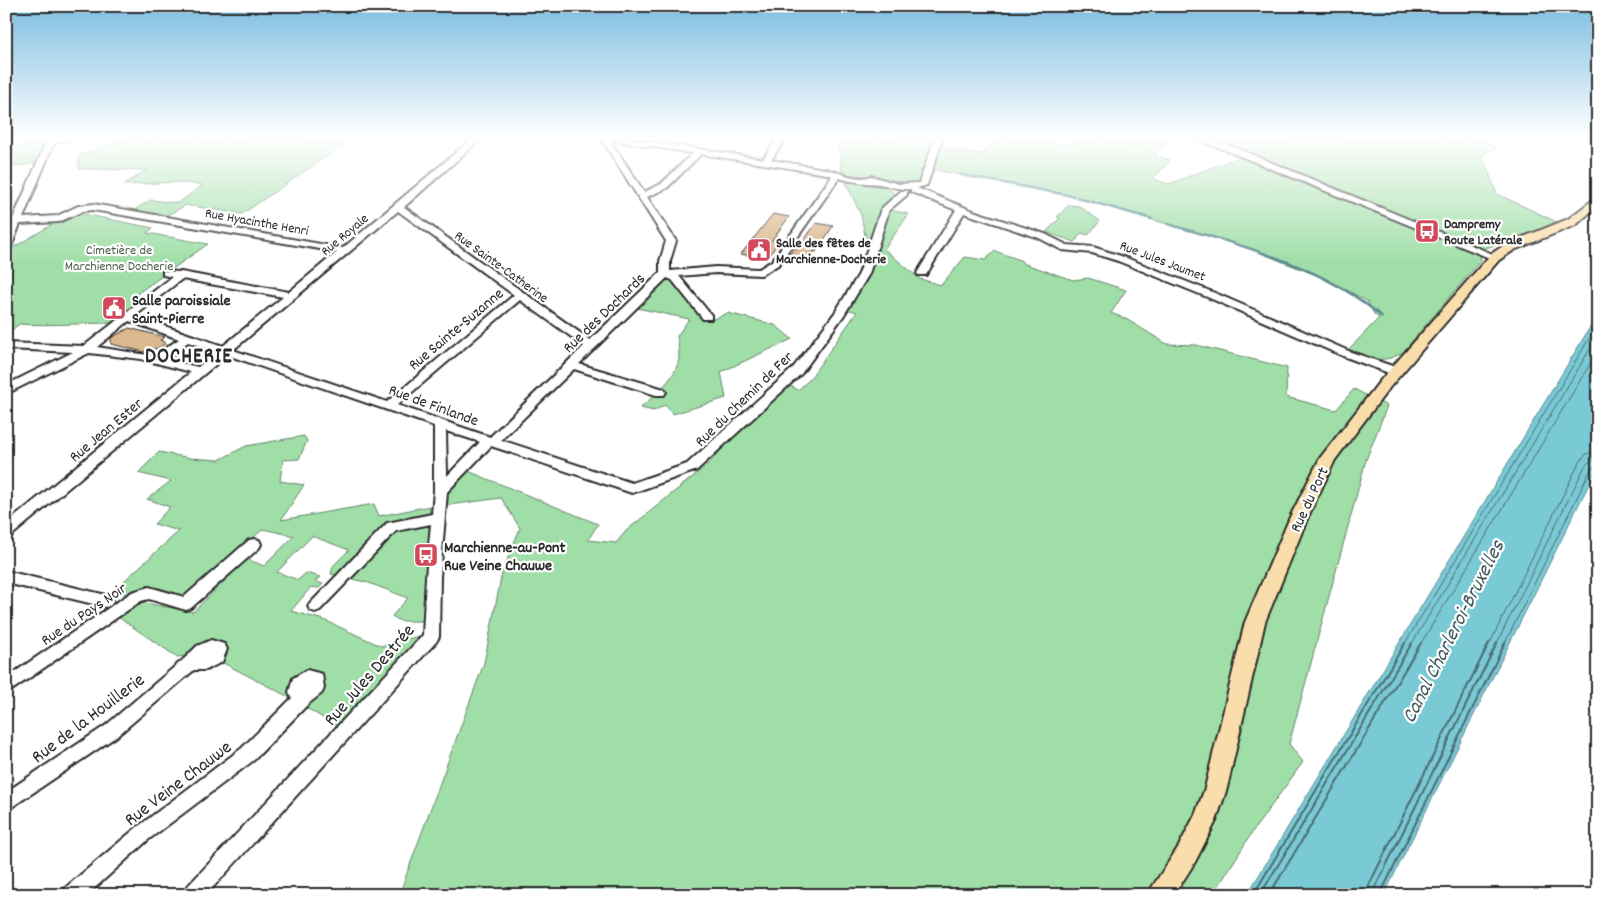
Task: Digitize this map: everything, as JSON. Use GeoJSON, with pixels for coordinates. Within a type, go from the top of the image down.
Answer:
{"type":"FeatureCollection","features":[{"type":"Feature","properties":{"kind":"main road","name":"Rue du Port"},"geometry":{"type":"LineString","coordinates":[[1159,895],[1187,854],[1204,821],[1216,788],[1255,622],[1299,517],[1328,458],[1391,378],[1496,257],[1510,246],[1572,222],[1598,199]]}},
{"type":"Feature","properties":{"kind":"street"},"geometry":{"type":"LineString","coordinates":[[6,247],[36,180]]}},
{"type":"Feature","properties":{"kind":"street","name":"Rue Royale"},"geometry":{"type":"LineString","coordinates":[[225,350],[429,180]]}},
{"type":"Feature","properties":{"kind":"street"},"geometry":{"type":"LineString","coordinates":[[632,180],[671,241],[665,261],[665,274],[676,278],[707,317]]}},
{"type":"Feature","properties":{"kind":"street"},"geometry":{"type":"LineString","coordinates":[[642,196],[664,186],[670,180]]}},
{"type":"Feature","properties":{"kind":"street","name":"Rue des Dochards"},"geometry":{"type":"LineString","coordinates":[[440,491],[665,274],[716,270],[761,272],[775,263],[833,180]]}},
{"type":"Feature","properties":{"kind":"street","name":"Rue Jules Jaumet"},"geometry":{"type":"LineString","coordinates":[[867,180],[907,190],[1042,236],[1065,248],[1094,250],[1121,259],[1211,295],[1346,354],[1391,378]]}},
{"type":"Feature","properties":{"kind":"street","name":"Rue du Chemin de Fer"},"geometry":{"type":"LineString","coordinates":[[632,488],[692,467],[797,371],[840,315],[864,274],[885,209],[907,190],[923,186],[927,180]]}},
{"type":"Feature","properties":{"kind":"street"},"geometry":{"type":"LineString","coordinates":[[1308,180],[1496,257]]}},
{"type":"Feature","properties":{"kind":"street","name":"Rue Hyacinthe Henri"},"geometry":{"type":"LineString","coordinates":[[18,220],[60,219],[81,208],[93,207],[345,251]]}},
{"type":"Feature","properties":{"kind":"street","name":"Rue Sainte-Catherine"},"geometry":{"type":"LineString","coordinates":[[398,207],[519,296],[591,346]]}},
{"type":"Feature","properties":{"kind":"street"},"geometry":{"type":"LineString","coordinates":[[922,273],[958,212],[963,210]]}},
{"type":"Feature","properties":{"kind":"street"},"geometry":{"type":"LineString","coordinates":[[168,273],[291,295]]}},
{"type":"Feature","properties":{"kind":"street"},"geometry":{"type":"LineString","coordinates":[[6,390],[87,349],[129,318],[181,275]]}},
{"type":"Feature","properties":{"kind":"street","name":"Rue Sainte-Suzanne"},"geometry":{"type":"LineString","coordinates":[[390,405],[519,296]]}},
{"type":"Feature","properties":{"kind":"street","name":"Rue de Finlande"},"geometry":{"type":"LineString","coordinates":[[129,318],[632,488]]}},
{"type":"Feature","properties":{"kind":"street"},"geometry":{"type":"LineString","coordinates":[[156,360],[188,338]]}},
{"type":"Feature","properties":{"kind":"street"},"geometry":{"type":"LineString","coordinates":[[6,346],[87,349],[156,360],[200,371]]}},
{"type":"Feature","properties":{"kind":"street","name":"Rue Jean Ester"},"geometry":{"type":"LineString","coordinates":[[6,532],[225,350]]}},
{"type":"Feature","properties":{"kind":"street"},"geometry":{"type":"LineString","coordinates":[[572,365],[660,392]]}},
{"type":"Feature","properties":{"kind":"street","name":"Rue Jules Destrée"},"geometry":{"type":"LineString","coordinates":[[193,895],[431,637],[432,577],[440,491],[440,424]]}},
{"type":"Feature","properties":{"kind":"street"},"geometry":{"type":"LineString","coordinates":[[315,606],[392,526],[438,518]]}},
{"type":"Feature","properties":{"kind":"street","name":"Rue du Pays Noir"},"geometry":{"type":"LineString","coordinates":[[6,687],[137,596],[149,593],[186,604],[254,544]]}},
{"type":"Feature","properties":{"kind":"street"},"geometry":{"type":"LineString","coordinates":[[6,576],[106,601]]}},
{"type":"Feature","properties":{"kind":"street","name":"Rue de la Houillerie"},"geometry":{"type":"LineString","coordinates":[[6,802],[111,730],[192,663]]}},
{"type":"Feature","properties":{"kind":"street","name":"Rue Veine Chauwe"},"geometry":{"type":"LineString","coordinates":[[72,895],[142,834],[248,754],[302,698]]}},
{"type":"Feature","properties":{"kind":"green space"},"geometry":{"type":"Polygon","coordinates":[[[131,180],[292,180],[242,214],[186,205],[160,219],[129,213],[151,200],[178,203],[203,185],[173,182],[123,185],[131,180]]]}},
{"type":"Feature","properties":{"kind":"green space"},"geometry":{"type":"Polygon","coordinates":[[[889,180],[920,180],[916,184],[889,180]]]}},
{"type":"Feature","properties":{"kind":"green space"},"geometry":{"type":"Polygon","coordinates":[[[989,180],[1156,180],[1169,184],[1179,180],[1307,180],[1480,253],[1481,260],[1403,352],[1389,358],[1375,359],[1347,351],[1379,318],[1374,314],[1367,301],[1326,279],[1248,248],[1073,196],[989,180]]]}},
{"type":"Feature","properties":{"kind":"green space"},"geometry":{"type":"Polygon","coordinates":[[[1308,180],[1492,180],[1497,194],[1559,223],[1483,249],[1308,180]]]}},
{"type":"Feature","properties":{"kind":"green space"},"geometry":{"type":"Polygon","coordinates":[[[851,182],[888,188],[895,194],[880,208],[868,251],[861,215],[846,183],[851,182]]]}},
{"type":"Feature","properties":{"kind":"green space"},"geometry":{"type":"Polygon","coordinates":[[[1069,205],[1079,206],[1100,221],[1088,235],[1081,233],[1075,242],[1046,232],[1060,218],[1057,217],[1069,205]]]}},
{"type":"Feature","properties":{"kind":"green space"},"geometry":{"type":"Polygon","coordinates":[[[885,209],[909,214],[884,249],[920,279],[941,285],[965,257],[985,260],[995,251],[1020,260],[1025,264],[1073,280],[1088,278],[1126,290],[1111,313],[1126,319],[1167,344],[1196,345],[1287,368],[1286,397],[1336,410],[1354,389],[1387,406],[1366,460],[1289,744],[1303,762],[1253,831],[1213,895],[399,895],[484,663],[502,573],[520,528],[501,498],[442,506],[446,490],[468,471],[598,524],[588,540],[616,543],[626,531],[706,466],[785,383],[798,390],[809,380],[857,312],[843,308],[858,287],[885,209]]]}},
{"type":"Feature","properties":{"kind":"green space","name":"Cimetière de Marchienne Docherie"},"geometry":{"type":"Polygon","coordinates":[[[73,212],[153,228],[147,233],[208,244],[135,295],[148,298],[118,323],[19,324],[6,335],[6,252],[73,212]]]}},
{"type":"Feature","properties":{"kind":"green space"},"geometry":{"type":"Polygon","coordinates":[[[665,274],[676,278],[711,320],[728,313],[775,325],[792,339],[721,372],[726,398],[673,414],[665,405],[654,411],[640,408],[665,385],[675,371],[679,356],[677,336],[689,319],[632,307],[665,274]]]}},
{"type":"Feature","properties":{"kind":"green space"},"geometry":{"type":"Polygon","coordinates":[[[178,346],[208,356],[195,360],[171,356],[174,353],[170,352],[178,346]]]}},
{"type":"Feature","properties":{"kind":"green space"},"geometry":{"type":"Polygon","coordinates":[[[304,436],[307,441],[299,459],[283,460],[280,481],[304,485],[281,520],[374,504],[379,516],[430,506],[426,621],[400,621],[392,616],[408,598],[369,583],[331,574],[333,566],[349,550],[312,536],[277,572],[298,580],[306,573],[320,577],[315,581],[323,584],[319,588],[311,587],[291,611],[324,620],[381,646],[423,635],[338,727],[285,695],[206,654],[177,657],[118,617],[140,602],[193,612],[247,559],[264,566],[294,536],[263,529],[186,598],[164,589],[150,587],[143,587],[130,595],[113,591],[179,531],[154,524],[170,507],[147,499],[171,481],[138,473],[159,452],[190,458],[219,460],[246,446],[304,436]]]}},
{"type":"Feature","properties":{"kind":"water","name":"Canal Charleroi-Bruxelles"},"geometry":{"type":"Polygon","coordinates":[[[1598,314],[1598,466],[1384,895],[1247,895],[1598,314]]]}},
{"type":"Feature","properties":{"kind":"building"},"geometry":{"type":"Polygon","coordinates":[[[773,214],[789,217],[772,240],[779,242],[766,259],[741,254],[773,214]]]}},
{"type":"Feature","properties":{"kind":"building"},"geometry":{"type":"Polygon","coordinates":[[[816,223],[833,226],[816,252],[813,252],[805,265],[785,261],[794,248],[798,249],[816,223]]]}},
{"type":"Feature","properties":{"kind":"building"},"geometry":{"type":"Polygon","coordinates":[[[129,328],[165,337],[160,340],[166,343],[157,349],[149,348],[144,352],[111,344],[111,338],[129,328]]]}},
{"type":"Feature","properties":{"kind":"waterway"},"geometry":{"type":"LineString","coordinates":[[988,180],[1073,196]]}},
{"type":"Feature","properties":{"kind":"waterway"},"geometry":{"type":"LineString","coordinates":[[1078,198],[1152,219]]}},
{"type":"Feature","properties":{"kind":"waterway"},"geometry":{"type":"LineString","coordinates":[[1168,224],[1225,240],[1281,259],[1334,284],[1359,299],[1382,317]]}},
{"type":"Feature","properties":{"kind":"place","name":"Dampremy Route Latérale"},"geometry":{"type":"Point","coordinates":[1427,231]}},
{"type":"Feature","properties":{"kind":"place","name":"Salle des fêtes de Marchienne-Docherie"},"geometry":{"type":"Point","coordinates":[759,250]}},
{"type":"Feature","properties":{"kind":"place","name":"Salle paroissiale Saint-Pierre"},"geometry":{"type":"Point","coordinates":[114,308]}},
{"type":"Feature","properties":{"kind":"place","name":"Marchienne-au-Pont Rue Veine Chauwe"},"geometry":{"type":"Point","coordinates":[426,555]}},
{"type":"Feature","properties":{"kind":"district","name":"DOCHERIE"},"geometry":{"type":"Point","coordinates":[189,355]}}]}
